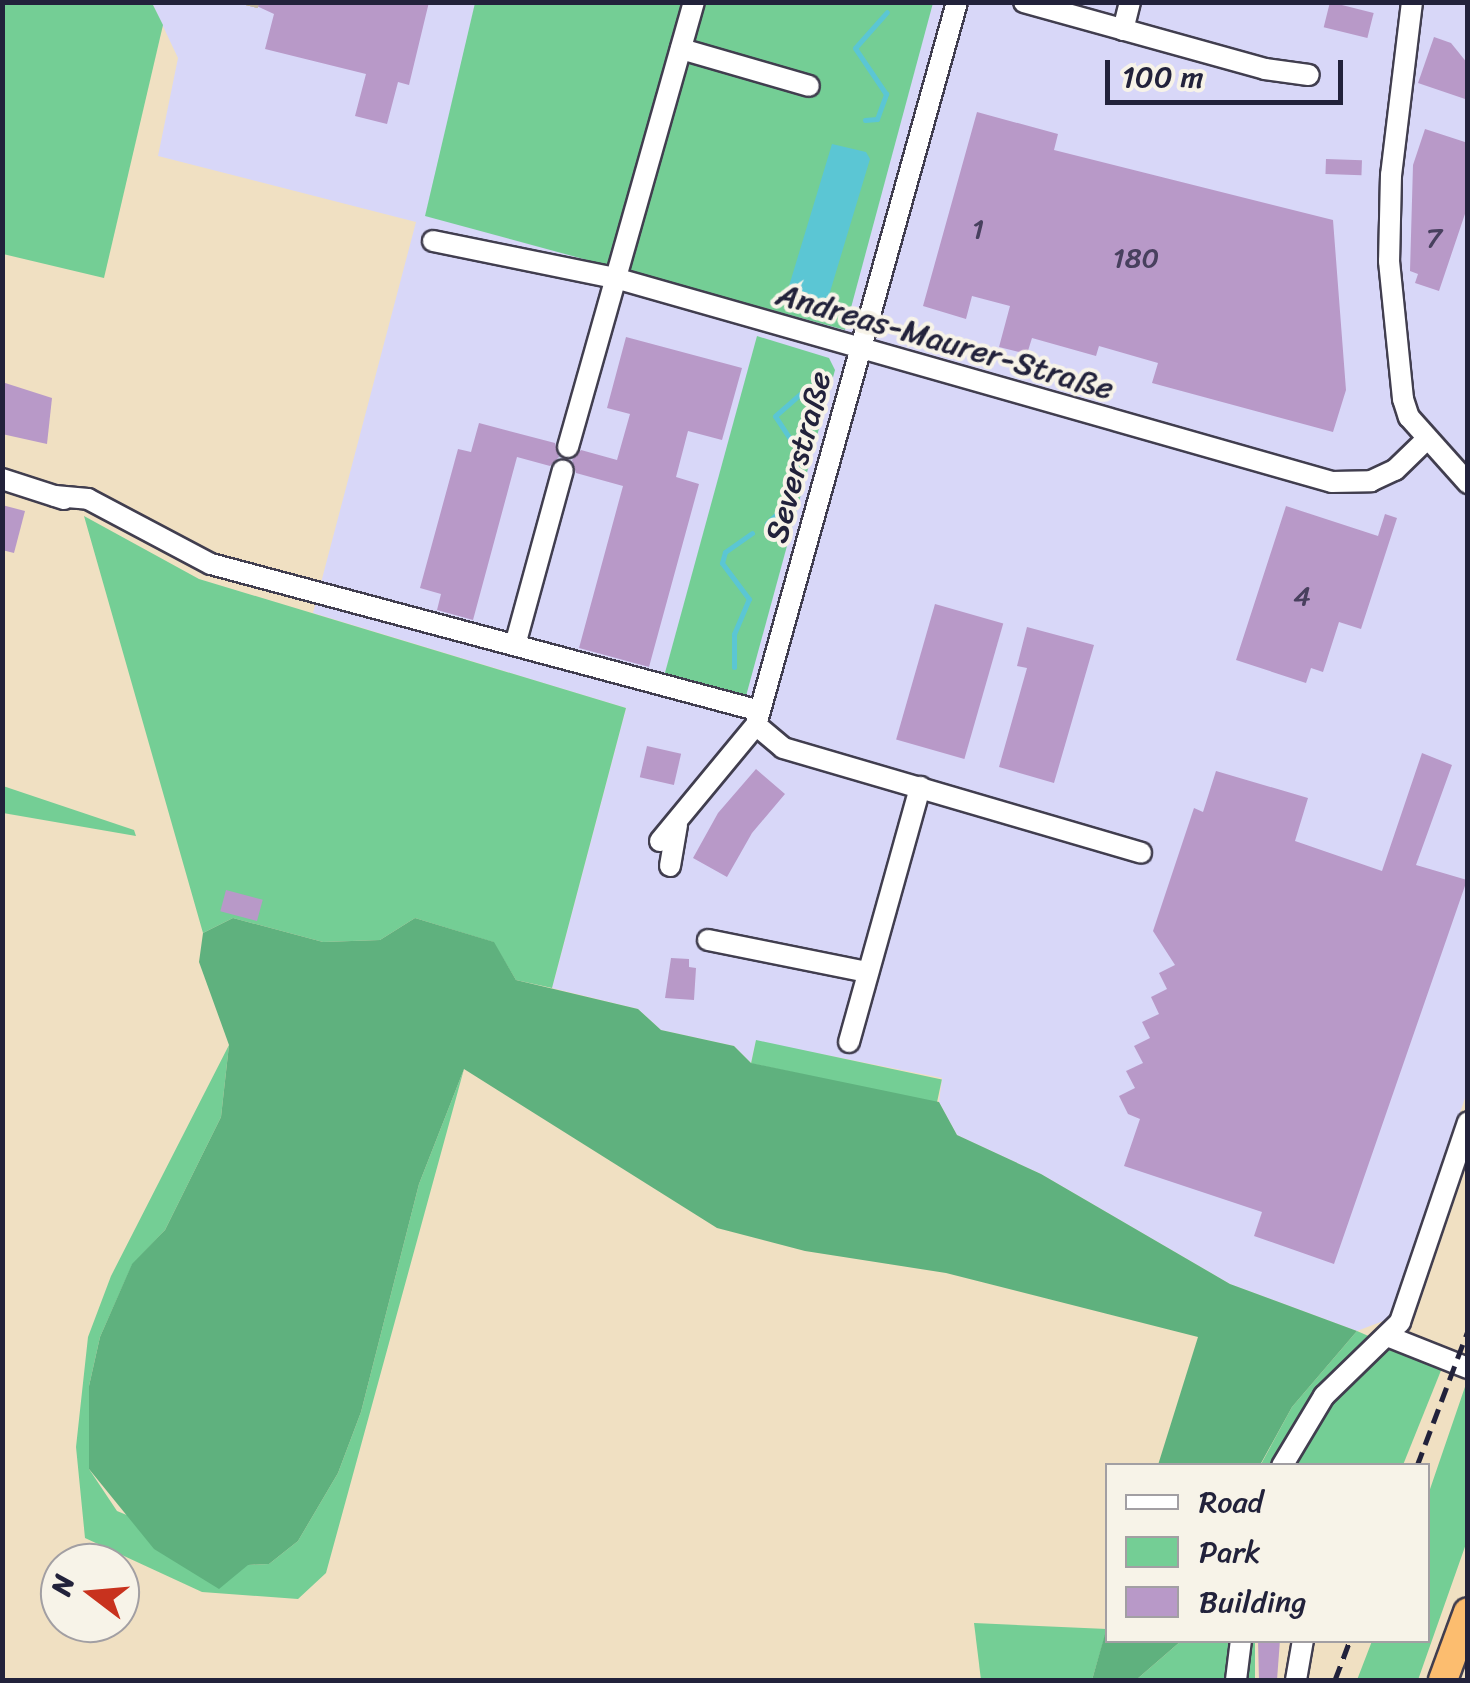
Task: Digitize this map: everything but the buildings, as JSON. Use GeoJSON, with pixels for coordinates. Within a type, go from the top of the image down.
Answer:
{"type":"FeatureCollection","features":[{"type":"Feature","properties":{"kind":"highway"},"geometry":{"type":"LineString","coordinates":[[1443,1680],[1468,1612]]}},
{"type":"Feature","properties":{"kind":"street"},"geometry":{"type":"LineString","coordinates":[[568,447],[694,2]]}},
{"type":"Feature","properties":{"kind":"street","name":"Severstraße"},"geometry":{"type":"LineString","coordinates":[[660,840],[677,825],[758,718],[957,2]]}},
{"type":"Feature","properties":{"kind":"street"},"geometry":{"type":"LineString","coordinates":[[1024,2],[1265,69],[1310,75]]}},
{"type":"Feature","properties":{"kind":"street"},"geometry":{"type":"LineString","coordinates":[[1123,30],[1130,2]]}},
{"type":"Feature","properties":{"kind":"street"},"geometry":{"type":"LineString","coordinates":[[1412,2],[1396,108],[1389,261],[1404,399],[1427,439],[1468,483]]}},
{"type":"Feature","properties":{"kind":"street"},"geometry":{"type":"LineString","coordinates":[[681,49],[809,86]]}},
{"type":"Feature","properties":{"kind":"street","name":"Andreas-Maurer-Straße"},"geometry":{"type":"LineString","coordinates":[[432,241],[615,278],[1332,482],[1371,480],[1395,470],[1427,439]]}},
{"type":"Feature","properties":{"kind":"street"},"geometry":{"type":"LineString","coordinates":[[515,646],[563,470]]}},
{"type":"Feature","properties":{"kind":"street"},"geometry":{"type":"LineString","coordinates":[[2,479],[63,498],[88,499],[212,564],[515,646],[758,718],[783,748],[1140,853]]}},
{"type":"Feature","properties":{"kind":"street"},"geometry":{"type":"LineString","coordinates":[[849,1042],[920,788]]}},
{"type":"Feature","properties":{"kind":"street"},"geometry":{"type":"LineString","coordinates":[[670,866],[677,825]]}},
{"type":"Feature","properties":{"kind":"street"},"geometry":{"type":"LineString","coordinates":[[708,940],[866,972]]}},
{"type":"Feature","properties":{"kind":"street"},"geometry":{"type":"LineString","coordinates":[[1284,1463],[1324,1396],[1387,1336],[1412,1292],[1468,1122]]}},
{"type":"Feature","properties":{"kind":"street"},"geometry":{"type":"LineString","coordinates":[[1387,1336],[1468,1368]]}},
{"type":"Feature","properties":{"kind":"street"},"geometry":{"type":"LineString","coordinates":[[1236,1680],[1241,1643]]}},
{"type":"Feature","properties":{"kind":"street"},"geometry":{"type":"LineString","coordinates":[[1296,1680],[1302,1643]]}},
{"type":"Feature","properties":{"kind":"shaded area"},"geometry":{"type":"Polygon","coordinates":[[[152,3],[1467,3],[1467,1092],[1391,1318],[1357,1331],[1230,1284],[1041,1174],[957,1135],[939,1102],[942,1078],[756,1041],[751,1063],[734,1046],[661,1030],[638,1009],[552,988],[626,708],[313,613],[416,222],[158,156],[178,58],[152,3]]]}},
{"type":"Feature","properties":{"kind":"green space"},"geometry":{"type":"Polygon","coordinates":[[[3,2],[152,3],[163,25],[104,278],[3,254],[3,2]]]}},
{"type":"Feature","properties":{"kind":"green space"},"geometry":{"type":"Polygon","coordinates":[[[475,3],[933,3],[845,330],[425,216],[475,3]]]}},
{"type":"Feature","properties":{"kind":"green space"},"geometry":{"type":"Polygon","coordinates":[[[757,336],[829,358],[835,370],[746,696],[737,700],[663,680],[757,336]]]}},
{"type":"Feature","properties":{"kind":"green space"},"geometry":{"type":"Polygon","coordinates":[[[84,516],[199,579],[626,708],[552,988],[516,980],[493,942],[415,918],[380,940],[323,942],[233,918],[203,933],[84,516]]]}},
{"type":"Feature","properties":{"kind":"green space"},"geometry":{"type":"Polygon","coordinates":[[[3,786],[134,830],[136,836],[3,813],[3,786]]]}},
{"type":"Feature","properties":{"kind":"green space"},"geometry":{"type":"Polygon","coordinates":[[[233,918],[323,942],[380,940],[415,918],[494,942],[516,980],[638,1009],[661,1030],[734,1046],[751,1063],[939,1102],[957,1135],[1041,1174],[1230,1284],[1357,1331],[1292,1407],[1261,1463],[1159,1463],[1198,1337],[946,1273],[805,1251],[717,1228],[464,1069],[419,1184],[361,1412],[338,1473],[298,1541],[269,1564],[248,1565],[219,1589],[154,1549],[89,1469],[89,1386],[100,1337],[132,1264],[165,1230],[221,1117],[229,1045],[199,962],[203,933],[233,918]]]}},
{"type":"Feature","properties":{"kind":"green space"},"geometry":{"type":"Polygon","coordinates":[[[756,1040],[942,1080],[937,1103],[751,1063],[756,1040]]]}},
{"type":"Feature","properties":{"kind":"green space"},"geometry":{"type":"Polygon","coordinates":[[[229,1045],[221,1117],[165,1230],[132,1265],[100,1337],[89,1386],[89,1469],[117,1511],[248,1565],[269,1564],[298,1541],[338,1473],[361,1412],[419,1184],[464,1069],[326,1573],[298,1599],[202,1592],[140,1563],[140,1543],[96,1543],[85,1538],[76,1447],[88,1337],[111,1276],[229,1045]]]}},
{"type":"Feature","properties":{"kind":"green space"},"geometry":{"type":"Polygon","coordinates":[[[1357,1331],[1442,1368],[1404,1463],[1262,1463],[1292,1407],[1357,1331]]]}},
{"type":"Feature","properties":{"kind":"green space"},"geometry":{"type":"Polygon","coordinates":[[[1467,1381],[1467,1541],[1418,1680],[1357,1680],[1371,1643],[1430,1643],[1430,1489],[1467,1381]]]}},
{"type":"Feature","properties":{"kind":"green space"},"geometry":{"type":"Polygon","coordinates":[[[974,1623],[1105,1629],[1092,1680],[981,1680],[974,1623]]]}},
{"type":"Feature","properties":{"kind":"green space"},"geometry":{"type":"Polygon","coordinates":[[[1105,1634],[1105,1643],[1179,1643],[1136,1680],[1092,1680],[1105,1634]]]}},
{"type":"Feature","properties":{"kind":"green space"},"geometry":{"type":"Polygon","coordinates":[[[1179,1643],[1255,1643],[1255,1680],[1136,1680],[1179,1643]]]}},
{"type":"Feature","properties":{"kind":"water"},"geometry":{"type":"Polygon","coordinates":[[[832,144],[866,152],[870,159],[827,302],[789,286],[832,144]]]}},
{"type":"Feature","properties":{"kind":"waterway"},"geometry":{"type":"LineString","coordinates":[[865,120],[877,119],[886,94],[855,48],[887,12]]}},
{"type":"Feature","properties":{"kind":"waterway"},"geometry":{"type":"LineString","coordinates":[[767,523],[783,508],[800,454],[775,416],[807,388]]}},
{"type":"Feature","properties":{"kind":"waterway"},"geometry":{"type":"LineString","coordinates":[[734,667],[734,634],[749,599],[722,563],[725,552],[752,533]]}},
{"type":"Feature","properties":{"kind":"tunnel"},"geometry":{"type":"LineString","coordinates":[[248,6],[249,2]]}},
{"type":"Feature","properties":{"kind":"railway"},"geometry":{"type":"LineString","coordinates":[[1418,1463],[1468,1330]]}},
{"type":"Feature","properties":{"kind":"railway"},"geometry":{"type":"LineString","coordinates":[[1335,1680],[1349,1643]]}}]}
